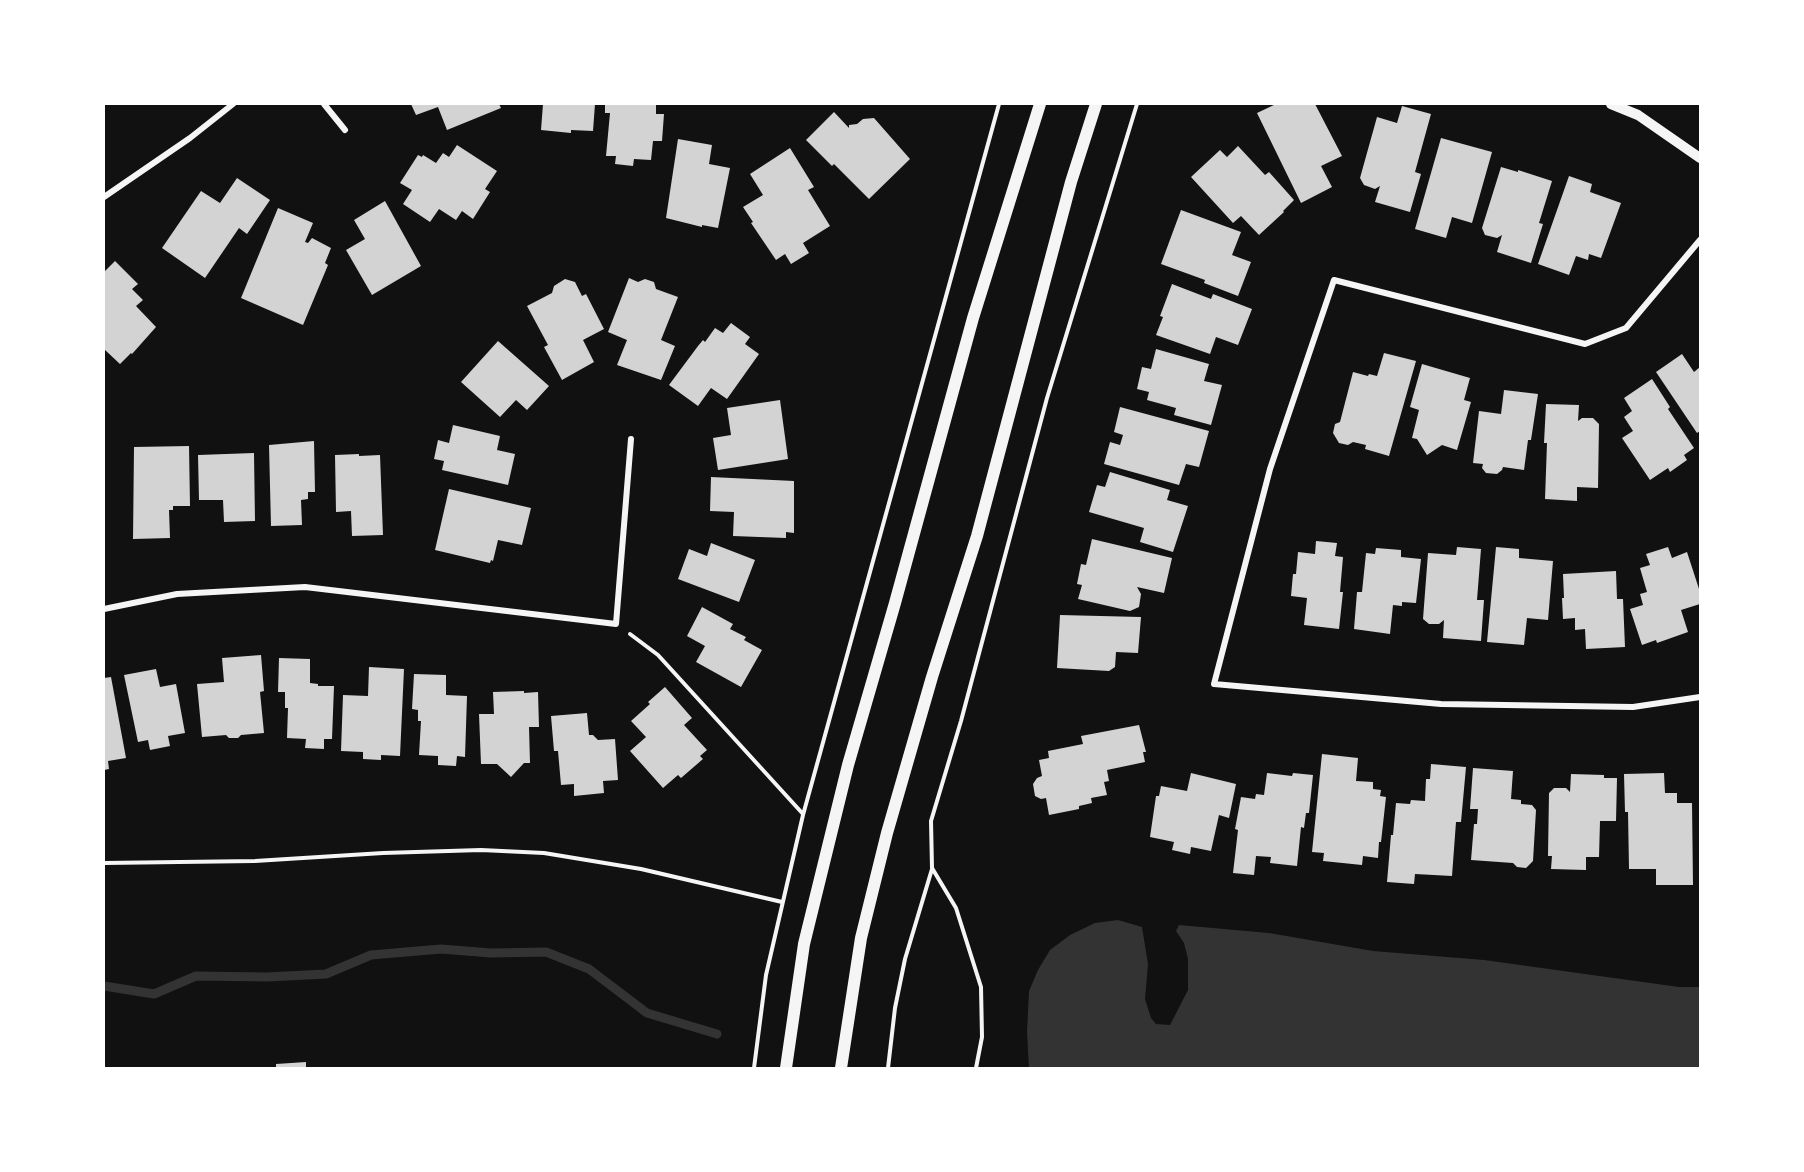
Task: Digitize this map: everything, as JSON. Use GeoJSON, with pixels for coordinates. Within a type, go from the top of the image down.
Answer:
{"type":"FeatureCollection","features":[{"type":"Feature","properties":{"kind":"main road"},"geometry":{"type":"LineString","coordinates":[[786,1068],[804,944],[848,765],[973,318],[1040,104]]}},
{"type":"Feature","properties":{"kind":"main road"},"geometry":{"type":"LineString","coordinates":[[841,1068],[861,938],[887,833],[976,536],[1071,182],[1096,104]]}},
{"type":"Feature","properties":{"kind":"street"},"geometry":{"type":"LineString","coordinates":[[104,197],[190,138],[233,104]]}},
{"type":"Feature","properties":{"kind":"street"},"geometry":{"type":"LineString","coordinates":[[324,104],[345,130]]}},
{"type":"Feature","properties":{"kind":"street"},"geometry":{"type":"LineString","coordinates":[[1611,104],[1638,115],[1701,158]]}},
{"type":"Feature","properties":{"kind":"street"},"geometry":{"type":"LineString","coordinates":[[1701,240],[1626,328],[1585,344],[1334,280],[1270,469],[1214,684],[1441,704],[1633,707],[1701,697]]}},
{"type":"Feature","properties":{"kind":"street"},"geometry":{"type":"LineString","coordinates":[[104,609],[177,594],[304,586],[616,624],[631,439]]}},
{"type":"Feature","properties":{"kind":"path"},"geometry":{"type":"LineString","coordinates":[[754,1068],[766,975],[803,815],[999,104]]}},
{"type":"Feature","properties":{"kind":"path"},"geometry":{"type":"LineString","coordinates":[[888,1068],[895,1008],[905,959],[932,868],[932,821],[962,721],[1047,398],[1137,104]]}},
{"type":"Feature","properties":{"kind":"path"},"geometry":{"type":"LineString","coordinates":[[616,624],[658,655],[803,815]]}},
{"type":"Feature","properties":{"kind":"path"},"geometry":{"type":"LineString","coordinates":[[104,863],[255,861],[481,850],[544,853],[641,869],[782,902]]}},
{"type":"Feature","properties":{"kind":"path"},"geometry":{"type":"LineString","coordinates":[[932,868],[956,908],[981,987],[981,1036],[976,1068]]}},
{"type":"Feature","properties":{"kind":"shaded area"},"geometry":{"type":"Polygon","coordinates":[[[1118,920],[1142,927],[1148,964],[1145,999],[1151,1018],[1156,1024],[1170,1025],[1188,990],[1188,959],[1184,943],[1176,931],[1179,925],[1269,933],[1373,951],[1484,960],[1679,987],[1700,987],[1700,1068],[1029,1068],[1027,1032],[1029,991],[1050,950],[1070,935],[1095,923],[1118,920]]]}},
{"type":"Feature","properties":{"kind":"building"},"geometry":{"type":"Polygon","coordinates":[[[411,104],[499,104],[501,108],[447,130],[438,107],[416,115],[411,104]]]}},
{"type":"Feature","properties":{"kind":"building"},"geometry":{"type":"Polygon","coordinates":[[[543,104],[595,104],[593,131],[571,130],[571,133],[541,130],[543,104]]]}},
{"type":"Feature","properties":{"kind":"building"},"geometry":{"type":"Polygon","coordinates":[[[605,104],[656,104],[656,114],[664,114],[662,141],[653,141],[651,160],[634,159],[633,166],[615,164],[616,156],[606,156],[610,113],[605,113],[605,104]]]}},
{"type":"Feature","properties":{"kind":"building"},"geometry":{"type":"Polygon","coordinates":[[[1276,104],[1315,104],[1342,156],[1321,166],[1332,187],[1301,203],[1257,113],[1276,104]]]}},
{"type":"Feature","properties":{"kind":"building"},"geometry":{"type":"Polygon","coordinates":[[[1402,106],[1431,114],[1415,172],[1421,174],[1410,212],[1375,202],[1380,186],[1375,189],[1364,185],[1360,178],[1377,117],[1397,123],[1402,106]]]}},
{"type":"Feature","properties":{"kind":"building"},"geometry":{"type":"Polygon","coordinates":[[[834,112],[849,128],[849,125],[857,124],[863,119],[874,118],[910,159],[869,199],[806,140],[834,112]]]}},
{"type":"Feature","properties":{"kind":"building"},"geometry":{"type":"Polygon","coordinates":[[[1441,138],[1492,152],[1472,223],[1452,217],[1446,238],[1415,229],[1441,138]]]}},
{"type":"Feature","properties":{"kind":"building"},"geometry":{"type":"Polygon","coordinates":[[[678,139],[712,145],[709,164],[730,168],[718,228],[702,225],[702,227],[666,218],[678,139]]]}},
{"type":"Feature","properties":{"kind":"building"},"geometry":{"type":"Polygon","coordinates":[[[457,145],[497,171],[485,189],[490,192],[473,219],[462,211],[456,220],[439,209],[430,222],[403,204],[412,190],[400,183],[418,155],[422,157],[423,155],[436,163],[443,153],[449,157],[457,145]]]}},
{"type":"Feature","properties":{"kind":"building"},"geometry":{"type":"Polygon","coordinates":[[[1238,146],[1265,175],[1269,172],[1294,200],[1259,235],[1241,216],[1233,223],[1191,177],[1220,150],[1227,157],[1238,146]]]}},
{"type":"Feature","properties":{"kind":"building"},"geometry":{"type":"Polygon","coordinates":[[[790,148],[814,187],[808,190],[830,226],[803,243],[809,253],[791,264],[785,254],[776,260],[743,207],[763,195],[750,174],[790,148]]]}},
{"type":"Feature","properties":{"kind":"building"},"geometry":{"type":"Polygon","coordinates":[[[1501,167],[1552,181],[1539,223],[1543,224],[1531,263],[1497,252],[1502,235],[1497,238],[1485,235],[1482,228],[1501,167]]]}},
{"type":"Feature","properties":{"kind":"building"},"geometry":{"type":"Polygon","coordinates":[[[1569,176],[1592,184],[1590,192],[1621,203],[1601,258],[1589,254],[1588,260],[1576,256],[1569,275],[1538,264],[1569,176]]]}},
{"type":"Feature","properties":{"kind":"building"},"geometry":{"type":"Polygon","coordinates":[[[237,178],[270,200],[247,234],[239,228],[205,278],[162,248],[201,191],[220,203],[237,178]]]}},
{"type":"Feature","properties":{"kind":"building"},"geometry":{"type":"Polygon","coordinates":[[[385,201],[421,266],[372,295],[346,250],[365,239],[354,220],[385,201]]]}},
{"type":"Feature","properties":{"kind":"building"},"geometry":{"type":"Polygon","coordinates":[[[278,208],[313,223],[305,242],[308,243],[312,238],[331,248],[325,263],[328,265],[303,325],[241,298],[278,208]]]}},
{"type":"Feature","properties":{"kind":"building"},"geometry":{"type":"Polygon","coordinates":[[[1181,210],[1241,232],[1232,255],[1251,262],[1238,296],[1204,283],[1205,280],[1161,264],[1181,210]]]}},
{"type":"Feature","properties":{"kind":"building"},"geometry":{"type":"Polygon","coordinates":[[[115,261],[138,284],[132,289],[143,300],[136,306],[156,327],[120,364],[104,351],[104,272],[115,261]]]}},
{"type":"Feature","properties":{"kind":"building"},"geometry":{"type":"Polygon","coordinates":[[[629,278],[638,282],[645,279],[654,282],[656,289],[678,297],[661,340],[675,346],[661,380],[617,365],[627,340],[608,332],[629,278]]]}},
{"type":"Feature","properties":{"kind":"building"},"geometry":{"type":"Polygon","coordinates":[[[565,279],[575,282],[582,296],[586,294],[604,329],[583,340],[594,362],[562,380],[544,347],[548,345],[527,306],[552,293],[554,286],[565,279]]]}},
{"type":"Feature","properties":{"kind":"building"},"geometry":{"type":"Polygon","coordinates":[[[1172,284],[1211,299],[1213,294],[1252,309],[1238,345],[1216,337],[1210,354],[1156,335],[1163,317],[1160,316],[1172,284]]]}},
{"type":"Feature","properties":{"kind":"building"},"geometry":{"type":"Polygon","coordinates":[[[731,323],[750,337],[745,344],[759,354],[727,399],[711,388],[698,406],[669,385],[703,340],[705,342],[715,328],[723,333],[731,323]]]}},
{"type":"Feature","properties":{"kind":"building"},"geometry":{"type":"Polygon","coordinates":[[[498,341],[549,386],[527,410],[516,400],[500,417],[461,382],[498,341]]]}},
{"type":"Feature","properties":{"kind":"building"},"geometry":{"type":"Polygon","coordinates":[[[1156,349],[1209,364],[1204,381],[1222,385],[1211,425],[1174,415],[1176,408],[1147,400],[1149,392],[1137,389],[1142,367],[1151,369],[1156,349]]]}},
{"type":"Feature","properties":{"kind":"building"},"geometry":{"type":"Polygon","coordinates":[[[1384,353],[1416,361],[1389,456],[1365,449],[1366,445],[1353,442],[1348,445],[1339,443],[1333,433],[1335,424],[1340,422],[1353,372],[1377,376],[1384,353]]]}},
{"type":"Feature","properties":{"kind":"building"},"geometry":{"type":"Polygon","coordinates":[[[1682,354],[1694,372],[1700,367],[1700,431],[1697,433],[1656,372],[1682,354]]]}},
{"type":"Feature","properties":{"kind":"building"},"geometry":{"type":"Polygon","coordinates":[[[1422,364],[1470,378],[1464,400],[1471,402],[1457,450],[1442,445],[1427,455],[1417,439],[1412,438],[1419,410],[1410,407],[1422,364]]]}},
{"type":"Feature","properties":{"kind":"building"},"geometry":{"type":"Polygon","coordinates":[[[1652,379],[1670,407],[1668,409],[1694,448],[1684,455],[1687,460],[1670,472],[1668,468],[1650,480],[1622,438],[1633,431],[1624,417],[1632,411],[1624,398],[1652,379]]]}},
{"type":"Feature","properties":{"kind":"building"},"geometry":{"type":"Polygon","coordinates":[[[1504,390],[1538,394],[1531,440],[1528,440],[1524,470],[1503,467],[1497,474],[1486,473],[1482,468],[1483,464],[1473,463],[1479,411],[1501,414],[1504,390]]]}},
{"type":"Feature","properties":{"kind":"building"},"geometry":{"type":"Polygon","coordinates":[[[780,400],[788,459],[718,470],[713,438],[731,435],[727,408],[780,400]]]}},
{"type":"Feature","properties":{"kind":"building"},"geometry":{"type":"Polygon","coordinates":[[[1546,404],[1579,405],[1578,421],[1582,418],[1593,418],[1599,424],[1598,488],[1577,487],[1577,501],[1545,499],[1546,404]]]}},
{"type":"Feature","properties":{"kind":"building"},"geometry":{"type":"Polygon","coordinates":[[[1120,407],[1209,431],[1199,467],[1186,464],[1179,485],[1104,464],[1110,442],[1120,445],[1123,435],[1114,432],[1120,407]]]}},
{"type":"Feature","properties":{"kind":"building"},"geometry":{"type":"Polygon","coordinates":[[[453,425],[500,436],[497,450],[515,454],[508,485],[442,470],[444,461],[434,459],[438,440],[449,443],[453,425]]]}},
{"type":"Feature","properties":{"kind":"building"},"geometry":{"type":"Polygon","coordinates":[[[314,441],[315,492],[308,492],[308,499],[301,500],[302,525],[271,526],[269,445],[314,441]]]}},
{"type":"Feature","properties":{"kind":"building"},"geometry":{"type":"Polygon","coordinates":[[[189,446],[190,506],[173,506],[173,510],[169,510],[170,538],[133,539],[134,447],[189,446]]]}},
{"type":"Feature","properties":{"kind":"building"},"geometry":{"type":"Polygon","coordinates":[[[254,453],[255,521],[224,522],[223,500],[199,500],[198,455],[254,453]]]}},
{"type":"Feature","properties":{"kind":"building"},"geometry":{"type":"Polygon","coordinates":[[[359,454],[359,456],[380,455],[383,535],[352,536],[351,511],[336,512],[335,455],[359,454]]]}},
{"type":"Feature","properties":{"kind":"building"},"geometry":{"type":"Polygon","coordinates":[[[1110,472],[1170,490],[1167,500],[1188,506],[1173,552],[1140,542],[1144,528],[1089,512],[1097,485],[1105,487],[1110,472]]]}},
{"type":"Feature","properties":{"kind":"building"},"geometry":{"type":"Polygon","coordinates":[[[711,477],[794,481],[794,533],[786,532],[786,538],[733,536],[734,512],[710,511],[711,477]]]}},
{"type":"Feature","properties":{"kind":"building"},"geometry":{"type":"Polygon","coordinates":[[[449,489],[531,508],[522,545],[498,540],[493,561],[491,560],[490,563],[435,550],[449,489]]]}},
{"type":"Feature","properties":{"kind":"building"},"geometry":{"type":"Polygon","coordinates":[[[1092,539],[1172,558],[1164,593],[1137,587],[1141,594],[1139,607],[1130,611],[1078,599],[1082,585],[1077,584],[1081,564],[1086,565],[1092,539]]]}},
{"type":"Feature","properties":{"kind":"building"},"geometry":{"type":"Polygon","coordinates":[[[1316,541],[1337,543],[1335,556],[1343,557],[1340,592],[1343,592],[1339,629],[1304,625],[1307,598],[1291,596],[1298,552],[1315,554],[1316,541]]]}},
{"type":"Feature","properties":{"kind":"building"},"geometry":{"type":"Polygon","coordinates":[[[711,543],[755,560],[739,602],[678,579],[689,549],[707,556],[711,543]]]}},
{"type":"Feature","properties":{"kind":"building"},"geometry":{"type":"Polygon","coordinates":[[[1457,547],[1481,549],[1477,600],[1484,600],[1481,641],[1443,638],[1444,620],[1439,624],[1429,624],[1423,619],[1428,553],[1456,555],[1457,547]]]}},
{"type":"Feature","properties":{"kind":"building"},"geometry":{"type":"Polygon","coordinates":[[[1496,547],[1519,549],[1519,558],[1553,561],[1548,620],[1527,618],[1524,645],[1487,642],[1496,547]]]}},
{"type":"Feature","properties":{"kind":"building"},"geometry":{"type":"Polygon","coordinates":[[[1668,547],[1672,558],[1687,552],[1700,592],[1700,604],[1681,610],[1688,632],[1657,643],[1656,640],[1642,645],[1630,609],[1643,605],[1640,594],[1647,592],[1640,568],[1650,565],[1646,554],[1668,547]]]}},
{"type":"Feature","properties":{"kind":"building"},"geometry":{"type":"Polygon","coordinates":[[[1376,548],[1401,550],[1401,557],[1421,559],[1416,603],[1402,602],[1402,606],[1393,605],[1390,634],[1354,629],[1357,592],[1362,592],[1366,553],[1375,554],[1376,548]]]}},
{"type":"Feature","properties":{"kind":"building"},"geometry":{"type":"Polygon","coordinates":[[[1616,571],[1617,599],[1623,599],[1625,647],[1586,649],[1585,629],[1575,630],[1575,618],[1563,619],[1563,574],[1616,571]]]}},
{"type":"Feature","properties":{"kind":"building"},"geometry":{"type":"Polygon","coordinates":[[[702,607],[733,624],[730,629],[746,637],[744,640],[762,650],[741,687],[696,662],[705,646],[687,636],[702,607]]]}},
{"type":"Feature","properties":{"kind":"building"},"geometry":{"type":"Polygon","coordinates":[[[1060,615],[1141,617],[1138,653],[1116,652],[1115,667],[1109,671],[1057,668],[1060,615]]]}},
{"type":"Feature","properties":{"kind":"building"},"geometry":{"type":"Polygon","coordinates":[[[261,655],[264,691],[260,692],[264,733],[241,735],[238,738],[229,738],[226,735],[202,737],[197,684],[224,682],[222,658],[261,655]]]}},
{"type":"Feature","properties":{"kind":"building"},"geometry":{"type":"Polygon","coordinates":[[[279,658],[310,659],[310,683],[318,684],[318,686],[334,686],[332,739],[324,739],[324,749],[305,748],[306,739],[287,738],[288,708],[285,708],[285,692],[278,692],[279,658]]]}},
{"type":"Feature","properties":{"kind":"building"},"geometry":{"type":"Polygon","coordinates":[[[369,667],[404,669],[400,756],[381,755],[381,760],[363,759],[363,752],[341,751],[343,695],[368,696],[369,667]]]}},
{"type":"Feature","properties":{"kind":"building"},"geometry":{"type":"Polygon","coordinates":[[[156,669],[160,687],[176,684],[185,733],[168,736],[170,746],[150,750],[148,740],[138,742],[124,675],[156,669]]]}},
{"type":"Feature","properties":{"kind":"building"},"geometry":{"type":"Polygon","coordinates":[[[414,674],[446,675],[446,695],[467,696],[465,757],[457,756],[456,766],[438,765],[438,756],[419,755],[421,721],[418,721],[418,710],[412,709],[414,674]]]}},
{"type":"Feature","properties":{"kind":"building"},"geometry":{"type":"Polygon","coordinates":[[[111,677],[126,758],[108,761],[109,769],[104,770],[104,678],[111,677]]]}},
{"type":"Feature","properties":{"kind":"building"},"geometry":{"type":"Polygon","coordinates":[[[665,687],[692,718],[684,725],[707,750],[700,756],[703,759],[681,778],[678,775],[663,788],[630,751],[646,737],[631,721],[665,687]]]}},
{"type":"Feature","properties":{"kind":"building"},"geometry":{"type":"Polygon","coordinates":[[[524,691],[524,693],[538,692],[539,727],[529,727],[530,763],[524,763],[511,777],[497,764],[481,764],[479,714],[494,714],[493,692],[524,691]]]}},
{"type":"Feature","properties":{"kind":"building"},"geometry":{"type":"Polygon","coordinates":[[[587,713],[589,735],[593,735],[598,740],[615,739],[618,780],[603,781],[604,793],[574,796],[574,784],[561,785],[558,751],[554,751],[551,716],[587,713]]]}},
{"type":"Feature","properties":{"kind":"building"},"geometry":{"type":"Polygon","coordinates":[[[1139,725],[1146,752],[1143,752],[1145,762],[1107,770],[1109,781],[1104,782],[1107,795],[1091,798],[1092,803],[1079,806],[1079,809],[1049,815],[1046,798],[1041,799],[1035,796],[1033,784],[1037,778],[1042,776],[1039,760],[1049,758],[1048,751],[1083,744],[1081,736],[1139,725]]]}},
{"type":"Feature","properties":{"kind":"building"},"geometry":{"type":"Polygon","coordinates":[[[1322,754],[1358,758],[1356,781],[1373,782],[1373,789],[1381,790],[1380,796],[1386,797],[1378,858],[1363,856],[1362,865],[1323,861],[1324,853],[1312,852],[1322,754]]]}},
{"type":"Feature","properties":{"kind":"building"},"geometry":{"type":"Polygon","coordinates":[[[1431,764],[1466,767],[1461,822],[1456,822],[1452,876],[1415,874],[1414,884],[1387,882],[1396,803],[1410,804],[1411,800],[1425,801],[1426,779],[1430,779],[1431,764]]]}},
{"type":"Feature","properties":{"kind":"building"},"geometry":{"type":"Polygon","coordinates":[[[1473,768],[1513,771],[1511,799],[1521,800],[1521,804],[1532,805],[1536,810],[1533,861],[1526,868],[1517,867],[1513,863],[1471,860],[1474,824],[1477,824],[1478,809],[1470,809],[1473,768]]]}},
{"type":"Feature","properties":{"kind":"building"},"geometry":{"type":"Polygon","coordinates":[[[1191,773],[1236,784],[1229,818],[1219,815],[1211,851],[1191,847],[1190,854],[1172,850],[1174,842],[1150,837],[1156,796],[1159,796],[1161,786],[1187,791],[1191,773]]]}},
{"type":"Feature","properties":{"kind":"building"},"geometry":{"type":"Polygon","coordinates":[[[1267,773],[1292,776],[1293,773],[1313,775],[1309,813],[1306,813],[1304,828],[1301,827],[1297,866],[1270,863],[1271,857],[1256,856],[1254,875],[1233,873],[1238,830],[1235,829],[1241,797],[1255,799],[1256,794],[1264,795],[1267,773]]]}},
{"type":"Feature","properties":{"kind":"building"},"geometry":{"type":"Polygon","coordinates":[[[1664,773],[1665,793],[1677,793],[1677,803],[1692,803],[1693,885],[1656,885],[1656,869],[1629,869],[1628,812],[1625,812],[1624,774],[1664,773]]]}},
{"type":"Feature","properties":{"kind":"building"},"geometry":{"type":"Polygon","coordinates":[[[1571,774],[1604,775],[1604,778],[1617,778],[1616,821],[1600,821],[1599,857],[1586,857],[1586,870],[1551,869],[1552,856],[1548,856],[1549,793],[1554,788],[1566,788],[1570,792],[1571,774]]]}},
{"type":"Feature","properties":{"kind":"building"},"geometry":{"type":"Polygon","coordinates":[[[306,1062],[306,1068],[276,1068],[276,1064],[306,1062]]]}},
{"type":"Feature","properties":{"kind":"waterway"},"geometry":{"type":"LineString","coordinates":[[104,986],[154,994],[196,976],[267,977],[326,974],[371,955],[441,949],[491,953],[546,952],[589,969],[647,1013],[717,1034]]}}]}
